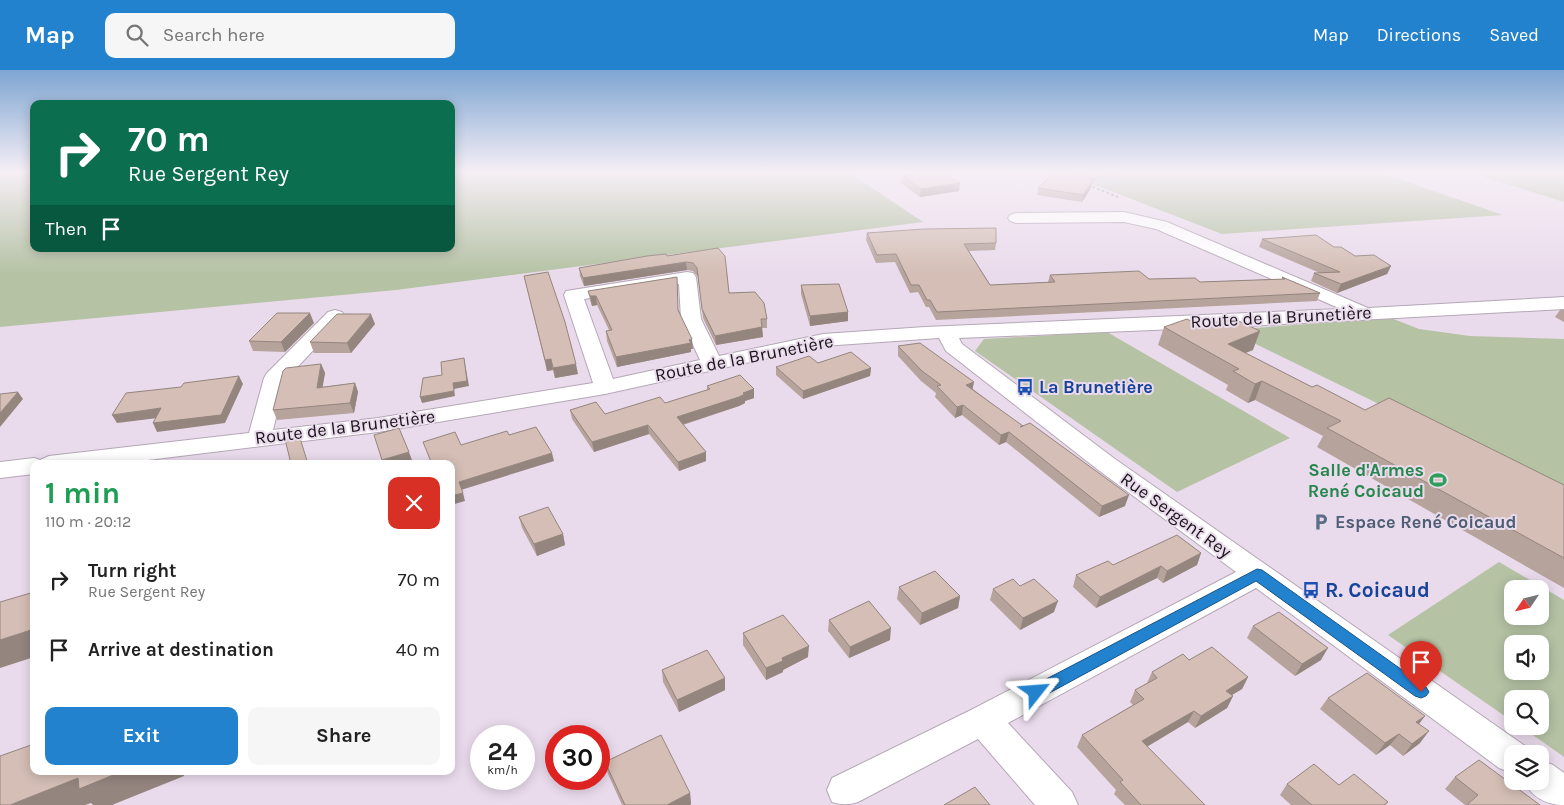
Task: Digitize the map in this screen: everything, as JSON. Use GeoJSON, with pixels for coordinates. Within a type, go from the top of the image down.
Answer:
{"type":"FeatureCollection","features":[{"type":"Feature","properties":{"kind":"street"},"geometry":{"type":"LineString","coordinates":[[1016,218],[1124,217],[1161,226],[1364,312]]}},
{"type":"Feature","properties":{"kind":"street"},"geometry":{"type":"LineString","coordinates":[[605,387],[573,295],[687,277],[691,319],[712,364]]}},
{"type":"Feature","properties":{"kind":"street","name":"Route de la Brunetière"},"geometry":{"type":"LineString","coordinates":[[83,460],[378,425],[605,387],[823,340],[1564,303]]}},
{"type":"Feature","properties":{"kind":"street"},"geometry":{"type":"LineString","coordinates":[[259,439],[275,378],[335,316]]}},
{"type":"Feature","properties":{"kind":"street","name":"Rue Sergent Rey"},"geometry":{"type":"LineString","coordinates":[[947,333],[953,347],[1101,460],[1504,751]]}},
{"type":"Feature","properties":{"kind":"street"},"geometry":{"type":"LineString","coordinates":[[0,470],[30,466]]}},
{"type":"Feature","properties":{"kind":"street"},"geometry":{"type":"LineString","coordinates":[[845,790],[983,720],[1257,574]]}},
{"type":"Feature","properties":{"kind":"street"},"geometry":{"type":"LineString","coordinates":[[983,720],[1059,805]]}},
{"type":"Feature","properties":{"kind":"street"},"geometry":{"type":"LineString","coordinates":[[1549,783],[1564,794]]}},
{"type":"Feature","properties":{"kind":"green space"},"geometry":{"type":"Polygon","coordinates":[[[0,205],[30,205],[30,252],[455,252],[455,205],[898,205],[923,222],[396,290],[0,327],[0,205]]]}},
{"type":"Feature","properties":{"kind":"green space"},"geometry":{"type":"Polygon","coordinates":[[[1148,205],[1475,205],[1503,215],[1222,234],[1148,205]]]}},
{"type":"Feature","properties":{"kind":"green space"},"geometry":{"type":"Polygon","coordinates":[[[1391,318],[1419,329],[1470,336],[1564,339],[1564,494],[1227,330],[1391,318]]]}},
{"type":"Feature","properties":{"kind":"green space"},"geometry":{"type":"Polygon","coordinates":[[[1107,332],[1290,438],[1177,492],[975,351],[984,339],[1107,332]]]}},
{"type":"Feature","properties":{"kind":"green space"},"geometry":{"type":"Polygon","coordinates":[[[1499,562],[1530,580],[1504,580],[1504,625],[1549,625],[1549,591],[1564,600],[1564,757],[1533,735],[1549,735],[1549,690],[1504,690],[1504,715],[1388,635],[1499,562]]]}},
{"type":"Feature","properties":{"kind":"building"},"geometry":{"type":"Polygon","coordinates":[[[996,228],[996,243],[964,244],[990,285],[1055,282],[1050,275],[1139,271],[1149,279],[1195,278],[1200,282],[1285,279],[1282,277],[1320,293],[937,312],[930,300],[927,300],[919,285],[911,285],[896,254],[877,255],[867,233],[924,229],[996,228]]]}},
{"type":"Feature","properties":{"kind":"building"},"geometry":{"type":"Polygon","coordinates":[[[1316,235],[1334,247],[1341,247],[1355,256],[1374,255],[1391,266],[1341,284],[1314,273],[1340,272],[1262,239],[1316,235]]]}},
{"type":"Feature","properties":{"kind":"building"},"geometry":{"type":"Polygon","coordinates":[[[718,248],[725,256],[729,293],[755,292],[764,303],[767,319],[761,319],[762,327],[715,336],[702,309],[697,268],[693,263],[686,262],[583,278],[579,268],[647,256],[666,254],[667,256],[718,248]]]}},
{"type":"Feature","properties":{"kind":"building"},"geometry":{"type":"Polygon","coordinates":[[[548,272],[565,322],[576,364],[553,368],[551,359],[545,360],[524,276],[548,272]]]}},
{"type":"Feature","properties":{"kind":"building"},"geometry":{"type":"Polygon","coordinates":[[[677,277],[678,310],[692,339],[689,340],[691,343],[616,357],[606,331],[612,330],[596,296],[590,296],[588,291],[677,277]]]}},
{"type":"Feature","properties":{"kind":"building"},"geometry":{"type":"Polygon","coordinates":[[[839,284],[848,312],[810,316],[801,285],[839,284]]]}},
{"type":"Feature","properties":{"kind":"building"},"geometry":{"type":"Polygon","coordinates":[[[277,313],[310,313],[281,342],[249,341],[277,313]]]}},
{"type":"Feature","properties":{"kind":"building"},"geometry":{"type":"Polygon","coordinates":[[[337,314],[371,314],[347,343],[310,342],[337,314]]]}},
{"type":"Feature","properties":{"kind":"building"},"geometry":{"type":"Polygon","coordinates":[[[1230,317],[1260,331],[1228,344],[1312,387],[1317,385],[1365,410],[1389,398],[1564,485],[1564,558],[1327,428],[1341,421],[1262,381],[1255,384],[1233,371],[1239,369],[1164,327],[1187,319],[1203,327],[1230,317]]]}},
{"type":"Feature","properties":{"kind":"building"},"geometry":{"type":"Polygon","coordinates":[[[920,343],[974,382],[966,385],[1023,426],[1030,423],[1129,495],[1102,506],[1009,432],[1001,435],[963,405],[957,407],[937,386],[941,385],[922,371],[898,346],[920,343]]]}},
{"type":"Feature","properties":{"kind":"building"},"geometry":{"type":"Polygon","coordinates":[[[851,352],[871,368],[803,391],[776,367],[809,356],[818,363],[851,352]]]}},
{"type":"Feature","properties":{"kind":"building"},"geometry":{"type":"Polygon","coordinates":[[[464,358],[467,381],[453,383],[454,391],[420,397],[423,378],[442,375],[441,362],[464,358]]]}},
{"type":"Feature","properties":{"kind":"building"},"geometry":{"type":"Polygon","coordinates":[[[321,364],[317,388],[355,383],[350,403],[273,410],[283,371],[286,368],[321,364]]]}},
{"type":"Feature","properties":{"kind":"building"},"geometry":{"type":"Polygon","coordinates":[[[740,375],[754,389],[743,393],[745,394],[739,397],[677,417],[706,452],[678,462],[648,425],[592,442],[570,410],[596,402],[605,414],[660,397],[665,403],[710,389],[707,386],[740,375]]]}},
{"type":"Feature","properties":{"kind":"building"},"geometry":{"type":"Polygon","coordinates":[[[239,376],[221,415],[153,423],[161,408],[112,415],[126,393],[181,387],[184,383],[239,376]]]}},
{"type":"Feature","properties":{"kind":"building"},"geometry":{"type":"Polygon","coordinates":[[[18,392],[0,413],[0,394],[18,392]]]}},
{"type":"Feature","properties":{"kind":"building"},"geometry":{"type":"Polygon","coordinates":[[[536,427],[552,453],[459,482],[463,493],[455,495],[455,460],[430,460],[423,442],[455,432],[461,445],[507,431],[509,435],[536,427]]]}},
{"type":"Feature","properties":{"kind":"building"},"geometry":{"type":"Polygon","coordinates":[[[399,428],[409,452],[382,460],[374,435],[399,428]]]}},
{"type":"Feature","properties":{"kind":"building"},"geometry":{"type":"Polygon","coordinates":[[[300,438],[307,460],[290,460],[285,439],[300,438]]]}},
{"type":"Feature","properties":{"kind":"building"},"geometry":{"type":"Polygon","coordinates":[[[548,507],[563,534],[534,544],[519,517],[548,507]]]}},
{"type":"Feature","properties":{"kind":"building"},"geometry":{"type":"Polygon","coordinates":[[[1177,535],[1201,553],[1167,571],[1161,566],[1100,597],[1076,575],[1108,561],[1113,565],[1177,535]]]}},
{"type":"Feature","properties":{"kind":"building"},"geometry":{"type":"Polygon","coordinates":[[[935,571],[960,596],[922,613],[899,587],[935,571]]]}},
{"type":"Feature","properties":{"kind":"building"},"geometry":{"type":"Polygon","coordinates":[[[1013,579],[1020,586],[1034,579],[1058,601],[1023,618],[993,589],[1013,579]]]}},
{"type":"Feature","properties":{"kind":"building"},"geometry":{"type":"Polygon","coordinates":[[[30,593],[30,630],[0,640],[0,602],[30,593]]]}},
{"type":"Feature","properties":{"kind":"building"},"geometry":{"type":"Polygon","coordinates":[[[869,601],[891,628],[850,647],[829,620],[869,601]]]}},
{"type":"Feature","properties":{"kind":"building"},"geometry":{"type":"Polygon","coordinates":[[[1279,612],[1328,648],[1302,664],[1253,626],[1279,612]]]}},
{"type":"Feature","properties":{"kind":"building"},"geometry":{"type":"Polygon","coordinates":[[[783,615],[809,646],[782,658],[783,661],[766,668],[743,633],[783,615]]]}},
{"type":"Feature","properties":{"kind":"building"},"geometry":{"type":"Polygon","coordinates":[[[1212,647],[1248,677],[1226,691],[1233,696],[1201,716],[1194,711],[1142,741],[1205,805],[1141,805],[1120,782],[1123,780],[1082,735],[1144,699],[1135,690],[1157,678],[1152,672],[1183,654],[1189,660],[1212,647]]]}},
{"type":"Feature","properties":{"kind":"building"},"geometry":{"type":"Polygon","coordinates":[[[707,650],[725,678],[677,700],[662,670],[707,650]]]}},
{"type":"Feature","properties":{"kind":"building"},"geometry":{"type":"Polygon","coordinates":[[[1367,673],[1425,716],[1416,722],[1429,731],[1412,744],[1399,734],[1385,743],[1328,698],[1367,673]]]}},
{"type":"Feature","properties":{"kind":"building"},"geometry":{"type":"Polygon","coordinates":[[[661,735],[690,793],[667,805],[625,805],[610,773],[610,760],[661,735]]]}},
{"type":"Feature","properties":{"kind":"building"},"geometry":{"type":"Polygon","coordinates":[[[30,745],[30,775],[113,775],[79,789],[78,778],[10,805],[0,805],[0,756],[30,745]]]}},
{"type":"Feature","properties":{"kind":"building"},"geometry":{"type":"Polygon","coordinates":[[[1479,760],[1504,778],[1504,790],[1520,790],[1540,805],[1469,805],[1478,795],[1455,777],[1479,760]]]}},
{"type":"Feature","properties":{"kind":"building"},"geometry":{"type":"Polygon","coordinates":[[[1314,764],[1339,785],[1354,774],[1388,802],[1384,805],[1312,805],[1287,784],[1314,764]]]}},
{"type":"Feature","properties":{"kind":"building"},"geometry":{"type":"Polygon","coordinates":[[[975,787],[990,805],[944,805],[975,787]]]}},
{"type":"Feature","properties":{"kind":"place","name":"La Brunetière"},"geometry":{"type":"Point","coordinates":[1025,387]}},
{"type":"Feature","properties":{"kind":"place","name":"Salle d'Armes René Coicaud"},"geometry":{"type":"Point","coordinates":[1438,480]}},
{"type":"Feature","properties":{"kind":"place","name":"Espace René Coicaud"},"geometry":{"type":"Point","coordinates":[1321,522]}},
{"type":"Feature","properties":{"kind":"place","name":"R. Coicaud"},"geometry":{"type":"Point","coordinates":[1311,590]}},
{"type":"Feature","properties":{"kind":"route"},"geometry":{"type":"LineString","coordinates":[[1036,692],[1257,574],[1421,692]]}}]}
